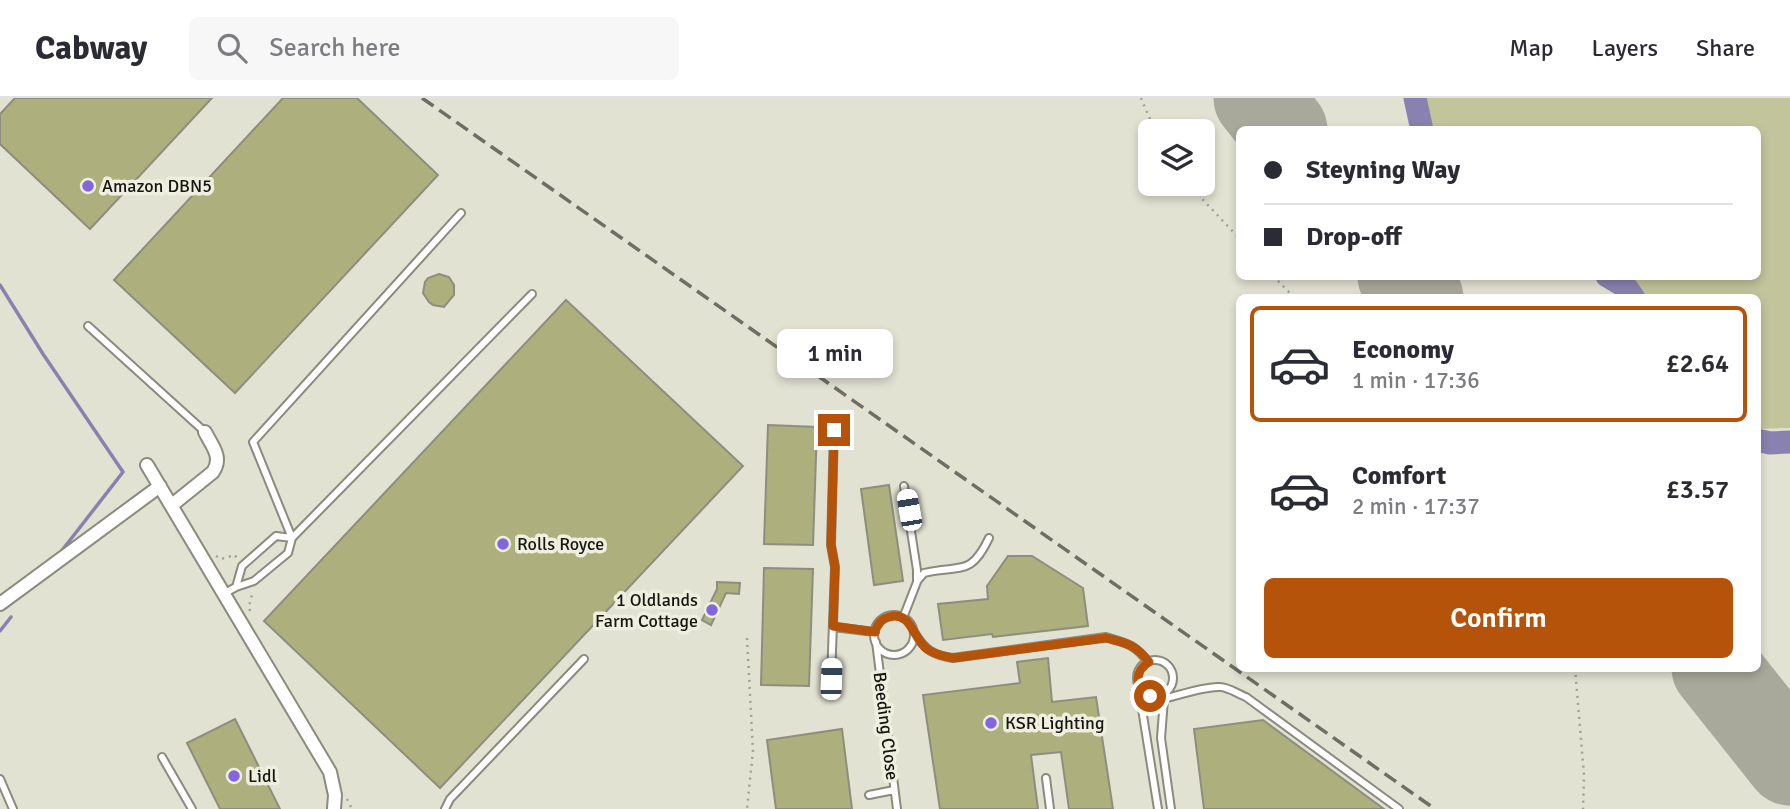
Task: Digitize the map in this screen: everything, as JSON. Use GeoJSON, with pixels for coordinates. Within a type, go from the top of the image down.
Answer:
{"type":"FeatureCollection","features":[{"type":"Feature","properties":{"kind":"street"},"geometry":{"type":"LineString","coordinates":[[172,505],[217,465],[218,458],[205,432]]}},
{"type":"Feature","properties":{"kind":"street"},"geometry":{"type":"LineString","coordinates":[[147,465],[230,590],[330,772],[335,795],[334,809]]}},
{"type":"Feature","properties":{"kind":"street"},"geometry":{"type":"LineString","coordinates":[[0,604],[160,486]]}},
{"type":"Feature","properties":{"kind":"lane"},"geometry":{"type":"LineString","coordinates":[[292,538],[253,442],[461,213]]}},
{"type":"Feature","properties":{"kind":"lane"},"geometry":{"type":"LineString","coordinates":[[230,590],[254,581],[288,553],[292,538],[532,294]]}},
{"type":"Feature","properties":{"kind":"lane"},"geometry":{"type":"LineString","coordinates":[[88,326],[205,432]]}},
{"type":"Feature","properties":{"kind":"lane"},"geometry":{"type":"LineString","coordinates":[[831,679],[835,567],[831,545],[834,430]]}},
{"type":"Feature","properties":{"kind":"lane"},"geometry":{"type":"LineString","coordinates":[[904,485],[917,558],[917,582]]}},
{"type":"Feature","properties":{"kind":"lane"},"geometry":{"type":"LineString","coordinates":[[230,590],[242,566],[276,536],[292,538]]}},
{"type":"Feature","properties":{"kind":"lane"},"geometry":{"type":"LineString","coordinates":[[903,618],[917,582],[924,573],[968,566],[977,560],[989,538]]}},
{"type":"Feature","properties":{"kind":"lane"},"geometry":{"type":"LineString","coordinates":[[914,632],[914,639],[908,650],[896,655],[884,652],[876,642],[877,626],[891,616],[908,621],[921,644],[930,651],[953,658],[1106,638],[1130,644],[1149,662]]}},
{"type":"Feature","properties":{"kind":"lane"},"geometry":{"type":"LineString","coordinates":[[833,626],[875,632]]}},
{"type":"Feature","properties":{"kind":"lane","name":"Beeding Close"},"geometry":{"type":"LineString","coordinates":[[876,642],[897,809]]}},
{"type":"Feature","properties":{"kind":"lane"},"geometry":{"type":"LineString","coordinates":[[445,809],[450,799],[583,659]]}},
{"type":"Feature","properties":{"kind":"lane"},"geometry":{"type":"LineString","coordinates":[[1157,809],[1138,673],[1140,668],[1149,662],[1159,661],[1171,671],[1172,682],[1163,697],[1161,738],[1171,809]]}},
{"type":"Feature","properties":{"kind":"lane"},"geometry":{"type":"LineString","coordinates":[[1138,684],[1150,696],[1163,697],[1220,687],[1240,694],[1399,809]]}},
{"type":"Feature","properties":{"kind":"lane"},"geometry":{"type":"LineString","coordinates":[[162,757],[192,809]]}},
{"type":"Feature","properties":{"kind":"lane"},"geometry":{"type":"LineString","coordinates":[[1046,778],[1050,809]]}},
{"type":"Feature","properties":{"kind":"lane"},"geometry":{"type":"LineString","coordinates":[[0,779],[13,809]]}},
{"type":"Feature","properties":{"kind":"lane"},"geometry":{"type":"LineString","coordinates":[[869,795],[894,790]]}},
{"type":"Feature","properties":{"kind":"path"},"geometry":{"type":"LineString","coordinates":[[1141,98],[1150,119]]}},
{"type":"Feature","properties":{"kind":"path"},"geometry":{"type":"LineString","coordinates":[[1199,196],[1236,235]]}},
{"type":"Feature","properties":{"kind":"path"},"geometry":{"type":"LineString","coordinates":[[1277,280],[1291,294]]}},
{"type":"Feature","properties":{"kind":"path"},"geometry":{"type":"LineString","coordinates":[[747,638],[753,751],[747,809]]}},
{"type":"Feature","properties":{"kind":"path"},"geometry":{"type":"LineString","coordinates":[[1575,672],[1584,775],[1583,809]]}},
{"type":"Feature","properties":{"kind":"green space"},"geometry":{"type":"Polygon","coordinates":[[[1424,98],[1790,98],[1790,428],[1761,429],[1761,294],[1642,294],[1630,280],[1761,280],[1761,126],[1429,126],[1424,98]]]}},
{"type":"Feature","properties":{"kind":"building","name":"Amazon DBN5"},"geometry":{"type":"Polygon","coordinates":[[[15,98],[212,98],[90,229],[0,144],[0,114],[15,98]]]}},
{"type":"Feature","properties":{"kind":"building"},"geometry":{"type":"Polygon","coordinates":[[[283,98],[357,98],[438,175],[235,393],[114,280],[283,98]]]}},
{"type":"Feature","properties":{"kind":"building"},"geometry":{"type":"Polygon","coordinates":[[[439,274],[449,277],[454,285],[454,295],[444,307],[433,305],[423,293],[428,278],[439,274]]]}},
{"type":"Feature","properties":{"kind":"building","name":"Rolls Royce"},"geometry":{"type":"Polygon","coordinates":[[[566,300],[743,466],[440,788],[264,621],[566,300]]]}},
{"type":"Feature","properties":{"kind":"building"},"geometry":{"type":"Polygon","coordinates":[[[768,425],[817,427],[813,545],[764,544],[768,425]]]}},
{"type":"Feature","properties":{"kind":"building"},"geometry":{"type":"Polygon","coordinates":[[[889,485],[903,581],[874,585],[861,489],[889,485]]]}},
{"type":"Feature","properties":{"kind":"building"},"geometry":{"type":"Polygon","coordinates":[[[1008,556],[1032,556],[1083,588],[1088,626],[943,640],[938,604],[988,599],[987,586],[1008,556]]]}},
{"type":"Feature","properties":{"kind":"building"},"geometry":{"type":"Polygon","coordinates":[[[764,568],[813,569],[809,686],[761,685],[764,568]]]}},
{"type":"Feature","properties":{"kind":"building"},"geometry":{"type":"Polygon","coordinates":[[[717,582],[740,583],[739,594],[726,593],[711,625],[702,620],[717,589],[717,582]]]}},
{"type":"Feature","properties":{"kind":"building","name":"KSR Lighting"},"geometry":{"type":"Polygon","coordinates":[[[1048,658],[1052,702],[1096,697],[1113,809],[1069,809],[1061,752],[1031,755],[1038,809],[940,809],[923,695],[1020,683],[1017,662],[1048,658]]]}},
{"type":"Feature","properties":{"kind":"building","name":"Lidl"},"geometry":{"type":"Polygon","coordinates":[[[235,719],[280,809],[220,809],[187,743],[235,719]]]}},
{"type":"Feature","properties":{"kind":"building"},"geometry":{"type":"Polygon","coordinates":[[[1263,720],[1384,809],[1204,809],[1194,729],[1263,720]]]}},
{"type":"Feature","properties":{"kind":"building"},"geometry":{"type":"Polygon","coordinates":[[[842,729],[852,809],[776,809],[767,740],[842,729]]]}},
{"type":"Feature","properties":{"kind":"waterway"},"geometry":{"type":"LineString","coordinates":[[1415,98],[1421,126]]}},
{"type":"Feature","properties":{"kind":"waterway"},"geometry":{"type":"LineString","coordinates":[[1614,280],[1631,294]]}},
{"type":"Feature","properties":{"kind":"waterway"},"geometry":{"type":"LineString","coordinates":[[0,285],[123,472],[60,553]]}},
{"type":"Feature","properties":{"kind":"waterway"},"geometry":{"type":"LineString","coordinates":[[1761,441],[1790,442]]}},
{"type":"Feature","properties":{"kind":"waterway"},"geometry":{"type":"LineString","coordinates":[[0,631],[11,617]]}},
{"type":"Feature","properties":{"kind":"runway"},"geometry":{"type":"LineString","coordinates":[[1258,98],[1280,126]]}},
{"type":"Feature","properties":{"kind":"runway"},"geometry":{"type":"LineString","coordinates":[[1405,280],[1416,294]]}},
{"type":"Feature","properties":{"kind":"runway"},"geometry":{"type":"LineString","coordinates":[[1719,672],[1790,761]]}},
{"type":"Feature","properties":{"kind":"railway"},"geometry":{"type":"LineString","coordinates":[[422,98],[1236,669]]}},
{"type":"Feature","properties":{"kind":"railway"},"geometry":{"type":"LineString","coordinates":[[1240,672],[1435,809]]}},
{"type":"Feature","properties":{"kind":"place","name":"Amazon DBN5"},"geometry":{"type":"Point","coordinates":[88,186]}},
{"type":"Feature","properties":{"kind":"place","name":"Rolls Royce"},"geometry":{"type":"Point","coordinates":[503,544]}},
{"type":"Feature","properties":{"kind":"place","name":"1 Oldlands Farm Cottage"},"geometry":{"type":"Point","coordinates":[712,610]}},
{"type":"Feature","properties":{"kind":"place","name":"KSR Lighting"},"geometry":{"type":"Point","coordinates":[991,723]}},
{"type":"Feature","properties":{"kind":"place","name":"Lidl"},"geometry":{"type":"Point","coordinates":[234,776]}},
{"type":"Feature","properties":{"kind":"route"},"geometry":{"type":"LineString","coordinates":[[834,430],[831,545],[835,567],[833,626],[875,632],[885,618],[897,616],[908,621],[921,644],[930,651],[953,658],[1106,638],[1130,644],[1149,662],[1140,668],[1137,679],[1141,689],[1150,696]]}}]}
